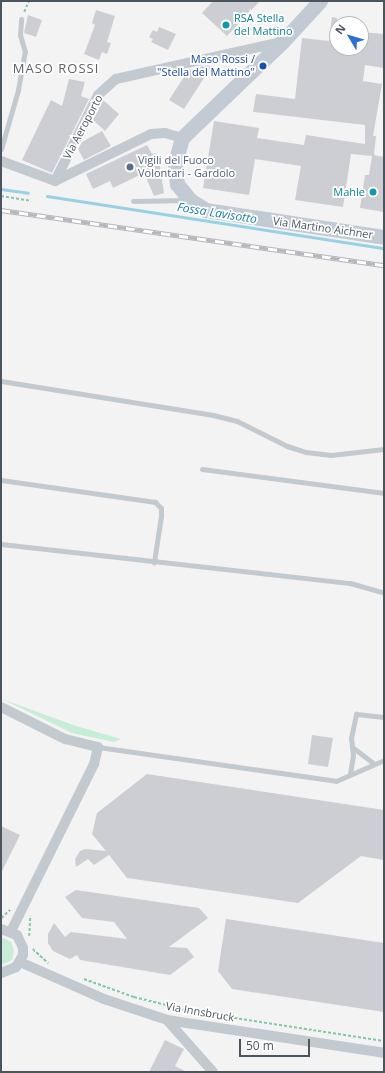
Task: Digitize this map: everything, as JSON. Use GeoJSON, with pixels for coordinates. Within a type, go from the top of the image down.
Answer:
{"type":"FeatureCollection","features":[{"type":"Feature","properties":{"kind":"street"},"geometry":{"type":"LineString","coordinates":[[1,161],[55,181],[151,134],[165,133],[182,138],[282,42],[320,1]]}},
{"type":"Feature","properties":{"kind":"street","name":"Via Aeroporto"},"geometry":{"type":"LineString","coordinates":[[55,181],[98,94],[116,79],[282,42]]}},
{"type":"Feature","properties":{"kind":"street","name":"Via Martino Aichner"},"geometry":{"type":"LineString","coordinates":[[182,138],[177,150],[175,174],[177,184],[190,200],[206,210],[384,237]]}},
{"type":"Feature","properties":{"kind":"street"},"geometry":{"type":"LineString","coordinates":[[1,707],[65,739],[98,747],[94,764],[6,930],[21,941],[23,948],[20,962],[11,971],[1,973]]}},
{"type":"Feature","properties":{"kind":"street","name":"Via Innsbruck"},"geometry":{"type":"LineString","coordinates":[[20,962],[104,1000],[167,1020],[384,1053]]}},
{"type":"Feature","properties":{"kind":"street"},"geometry":{"type":"LineString","coordinates":[[167,1020],[214,1072]]}},
{"type":"Feature","properties":{"kind":"lane"},"geometry":{"type":"LineString","coordinates":[[1,150],[18,90],[25,52],[20,35],[21,19]]}},
{"type":"Feature","properties":{"kind":"lane"},"geometry":{"type":"LineString","coordinates":[[133,201],[190,200]]}},
{"type":"Feature","properties":{"kind":"lane"},"geometry":{"type":"LineString","coordinates":[[1,381],[213,415],[237,421],[287,446],[306,452],[330,455],[384,449]]}},
{"type":"Feature","properties":{"kind":"lane"},"geometry":{"type":"LineString","coordinates":[[202,469],[384,493]]}},
{"type":"Feature","properties":{"kind":"lane"},"geometry":{"type":"LineString","coordinates":[[1,480],[155,502],[161,508],[161,516],[154,562]]}},
{"type":"Feature","properties":{"kind":"lane"},"geometry":{"type":"LineString","coordinates":[[1,544],[350,583],[384,593]]}},
{"type":"Feature","properties":{"kind":"lane"},"geometry":{"type":"LineString","coordinates":[[350,774],[356,714],[384,717]]}},
{"type":"Feature","properties":{"kind":"lane"},"geometry":{"type":"LineString","coordinates":[[98,747],[336,781],[372,763],[384,760]]}},
{"type":"Feature","properties":{"kind":"lane"},"geometry":{"type":"LineString","coordinates":[[352,747],[372,763]]}},
{"type":"Feature","properties":{"kind":"path"},"geometry":{"type":"LineString","coordinates":[[21,19],[28,1]]}},
{"type":"Feature","properties":{"kind":"path"},"geometry":{"type":"LineString","coordinates":[[1,196],[32,201]]}},
{"type":"Feature","properties":{"kind":"path"},"geometry":{"type":"LineString","coordinates":[[1,918],[13,906]]}},
{"type":"Feature","properties":{"kind":"path"},"geometry":{"type":"LineString","coordinates":[[30,941],[28,926],[31,911]]}},
{"type":"Feature","properties":{"kind":"path"},"geometry":{"type":"LineString","coordinates":[[32,948],[41,958],[55,966]]}},
{"type":"Feature","properties":{"kind":"path"},"geometry":{"type":"LineString","coordinates":[[82,978],[134,997],[190,1012],[384,1041]]}},
{"type":"Feature","properties":{"kind":"green space"},"geometry":{"type":"Polygon","coordinates":[[[2,699],[76,726],[121,739],[114,742],[72,733],[2,699]]]}},
{"type":"Feature","properties":{"kind":"green space"},"geometry":{"type":"Polygon","coordinates":[[[1,937],[11,942],[14,950],[12,960],[1,965],[1,937]]]}},
{"type":"Feature","properties":{"kind":"building","name":"RSA Stella del Mattino"},"geometry":{"type":"Polygon","coordinates":[[[213,1],[260,1],[227,36],[202,13],[213,1]]]}},
{"type":"Feature","properties":{"kind":"building"},"geometry":{"type":"Polygon","coordinates":[[[96,10],[115,16],[107,42],[111,43],[107,54],[102,52],[99,60],[84,54],[95,25],[92,23],[96,10]]]}},
{"type":"Feature","properties":{"kind":"building"},"geometry":{"type":"Polygon","coordinates":[[[28,15],[42,20],[36,37],[24,33],[28,15]]]}},
{"type":"Feature","properties":{"kind":"building"},"geometry":{"type":"Polygon","coordinates":[[[159,27],[176,34],[168,50],[151,42],[153,39],[149,37],[153,30],[157,32],[159,27]]]}},
{"type":"Feature","properties":{"kind":"building"},"geometry":{"type":"Polygon","coordinates":[[[369,33],[384,34],[384,68],[365,65],[363,81],[382,84],[373,136],[376,136],[374,155],[384,157],[384,212],[360,208],[365,175],[369,175],[372,156],[351,154],[343,207],[295,200],[301,166],[255,159],[249,195],[203,188],[214,121],[259,128],[257,138],[304,145],[306,135],[365,144],[365,125],[253,112],[256,94],[295,99],[302,38],[329,41],[329,56],[369,56],[369,33]]]}},
{"type":"Feature","properties":{"kind":"building"},"geometry":{"type":"Polygon","coordinates":[[[208,65],[211,67],[184,109],[169,100],[189,69],[197,73],[200,67],[208,65]]]}},
{"type":"Feature","properties":{"kind":"building"},"geometry":{"type":"Polygon","coordinates":[[[69,79],[85,82],[81,96],[89,99],[52,173],[22,160],[51,100],[62,106],[69,79]]]}},
{"type":"Feature","properties":{"kind":"building"},"geometry":{"type":"Polygon","coordinates":[[[103,100],[119,114],[105,131],[93,120],[103,100]]]}},
{"type":"Feature","properties":{"kind":"building"},"geometry":{"type":"Polygon","coordinates":[[[102,131],[111,146],[84,160],[78,149],[82,142],[102,131]]]}},
{"type":"Feature","properties":{"kind":"building","name":"Vigili del Fuoco Volontari - Gardolo"},"geometry":{"type":"Polygon","coordinates":[[[147,145],[152,154],[156,153],[159,160],[164,193],[154,196],[144,173],[113,188],[110,181],[93,189],[86,174],[147,145]]]}},
{"type":"Feature","properties":{"kind":"building"},"geometry":{"type":"Polygon","coordinates":[[[312,735],[333,738],[328,767],[308,764],[312,735]]]}},
{"type":"Feature","properties":{"kind":"building"},"geometry":{"type":"Polygon","coordinates":[[[147,774],[384,810],[384,860],[361,856],[298,903],[127,878],[109,855],[94,865],[88,859],[76,867],[75,859],[80,851],[85,849],[106,851],[92,834],[97,813],[147,774]]]}},
{"type":"Feature","properties":{"kind":"building"},"geometry":{"type":"Polygon","coordinates":[[[1,826],[20,835],[1,873],[1,826]]]}},
{"type":"Feature","properties":{"kind":"building"},"geometry":{"type":"Polygon","coordinates":[[[76,890],[199,908],[208,918],[169,947],[187,948],[194,957],[170,975],[80,960],[77,955],[70,959],[53,951],[48,943],[48,934],[54,923],[65,937],[71,932],[127,939],[114,922],[82,918],[65,897],[76,890]]]}},
{"type":"Feature","properties":{"kind":"building"},"geometry":{"type":"Polygon","coordinates":[[[226,919],[384,943],[384,1012],[232,989],[218,971],[226,919]]]}},
{"type":"Feature","properties":{"kind":"building"},"geometry":{"type":"Polygon","coordinates":[[[165,1040],[184,1049],[175,1066],[187,1072],[149,1072],[165,1040]]]}},
{"type":"Feature","properties":{"kind":"waterway","name":"Fossa Lavisotto"},"geometry":{"type":"LineString","coordinates":[[1,189],[28,193]]}},
{"type":"Feature","properties":{"kind":"waterway","name":"Fossa Lavisotto"},"geometry":{"type":"LineString","coordinates":[[47,196],[384,248]]}},
{"type":"Feature","properties":{"kind":"railway"},"geometry":{"type":"LineString","coordinates":[[1,210],[384,265]]}},
{"type":"Feature","properties":{"kind":"place","name":"RSA Stella del Mattino"},"geometry":{"type":"Point","coordinates":[226,25]}},
{"type":"Feature","properties":{"kind":"place","name":"Maso Rossi / \"Stella del Mattino\""},"geometry":{"type":"Point","coordinates":[263,66]}},
{"type":"Feature","properties":{"kind":"place","name":"Vigili del Fuoco Volontari - Gardolo"},"geometry":{"type":"Point","coordinates":[130,167]}},
{"type":"Feature","properties":{"kind":"place","name":"Mahle"},"geometry":{"type":"Point","coordinates":[373,192]}},
{"type":"Feature","properties":{"kind":"district","name":"MASO ROSSI"},"geometry":{"type":"Point","coordinates":[56,68]}}]}
